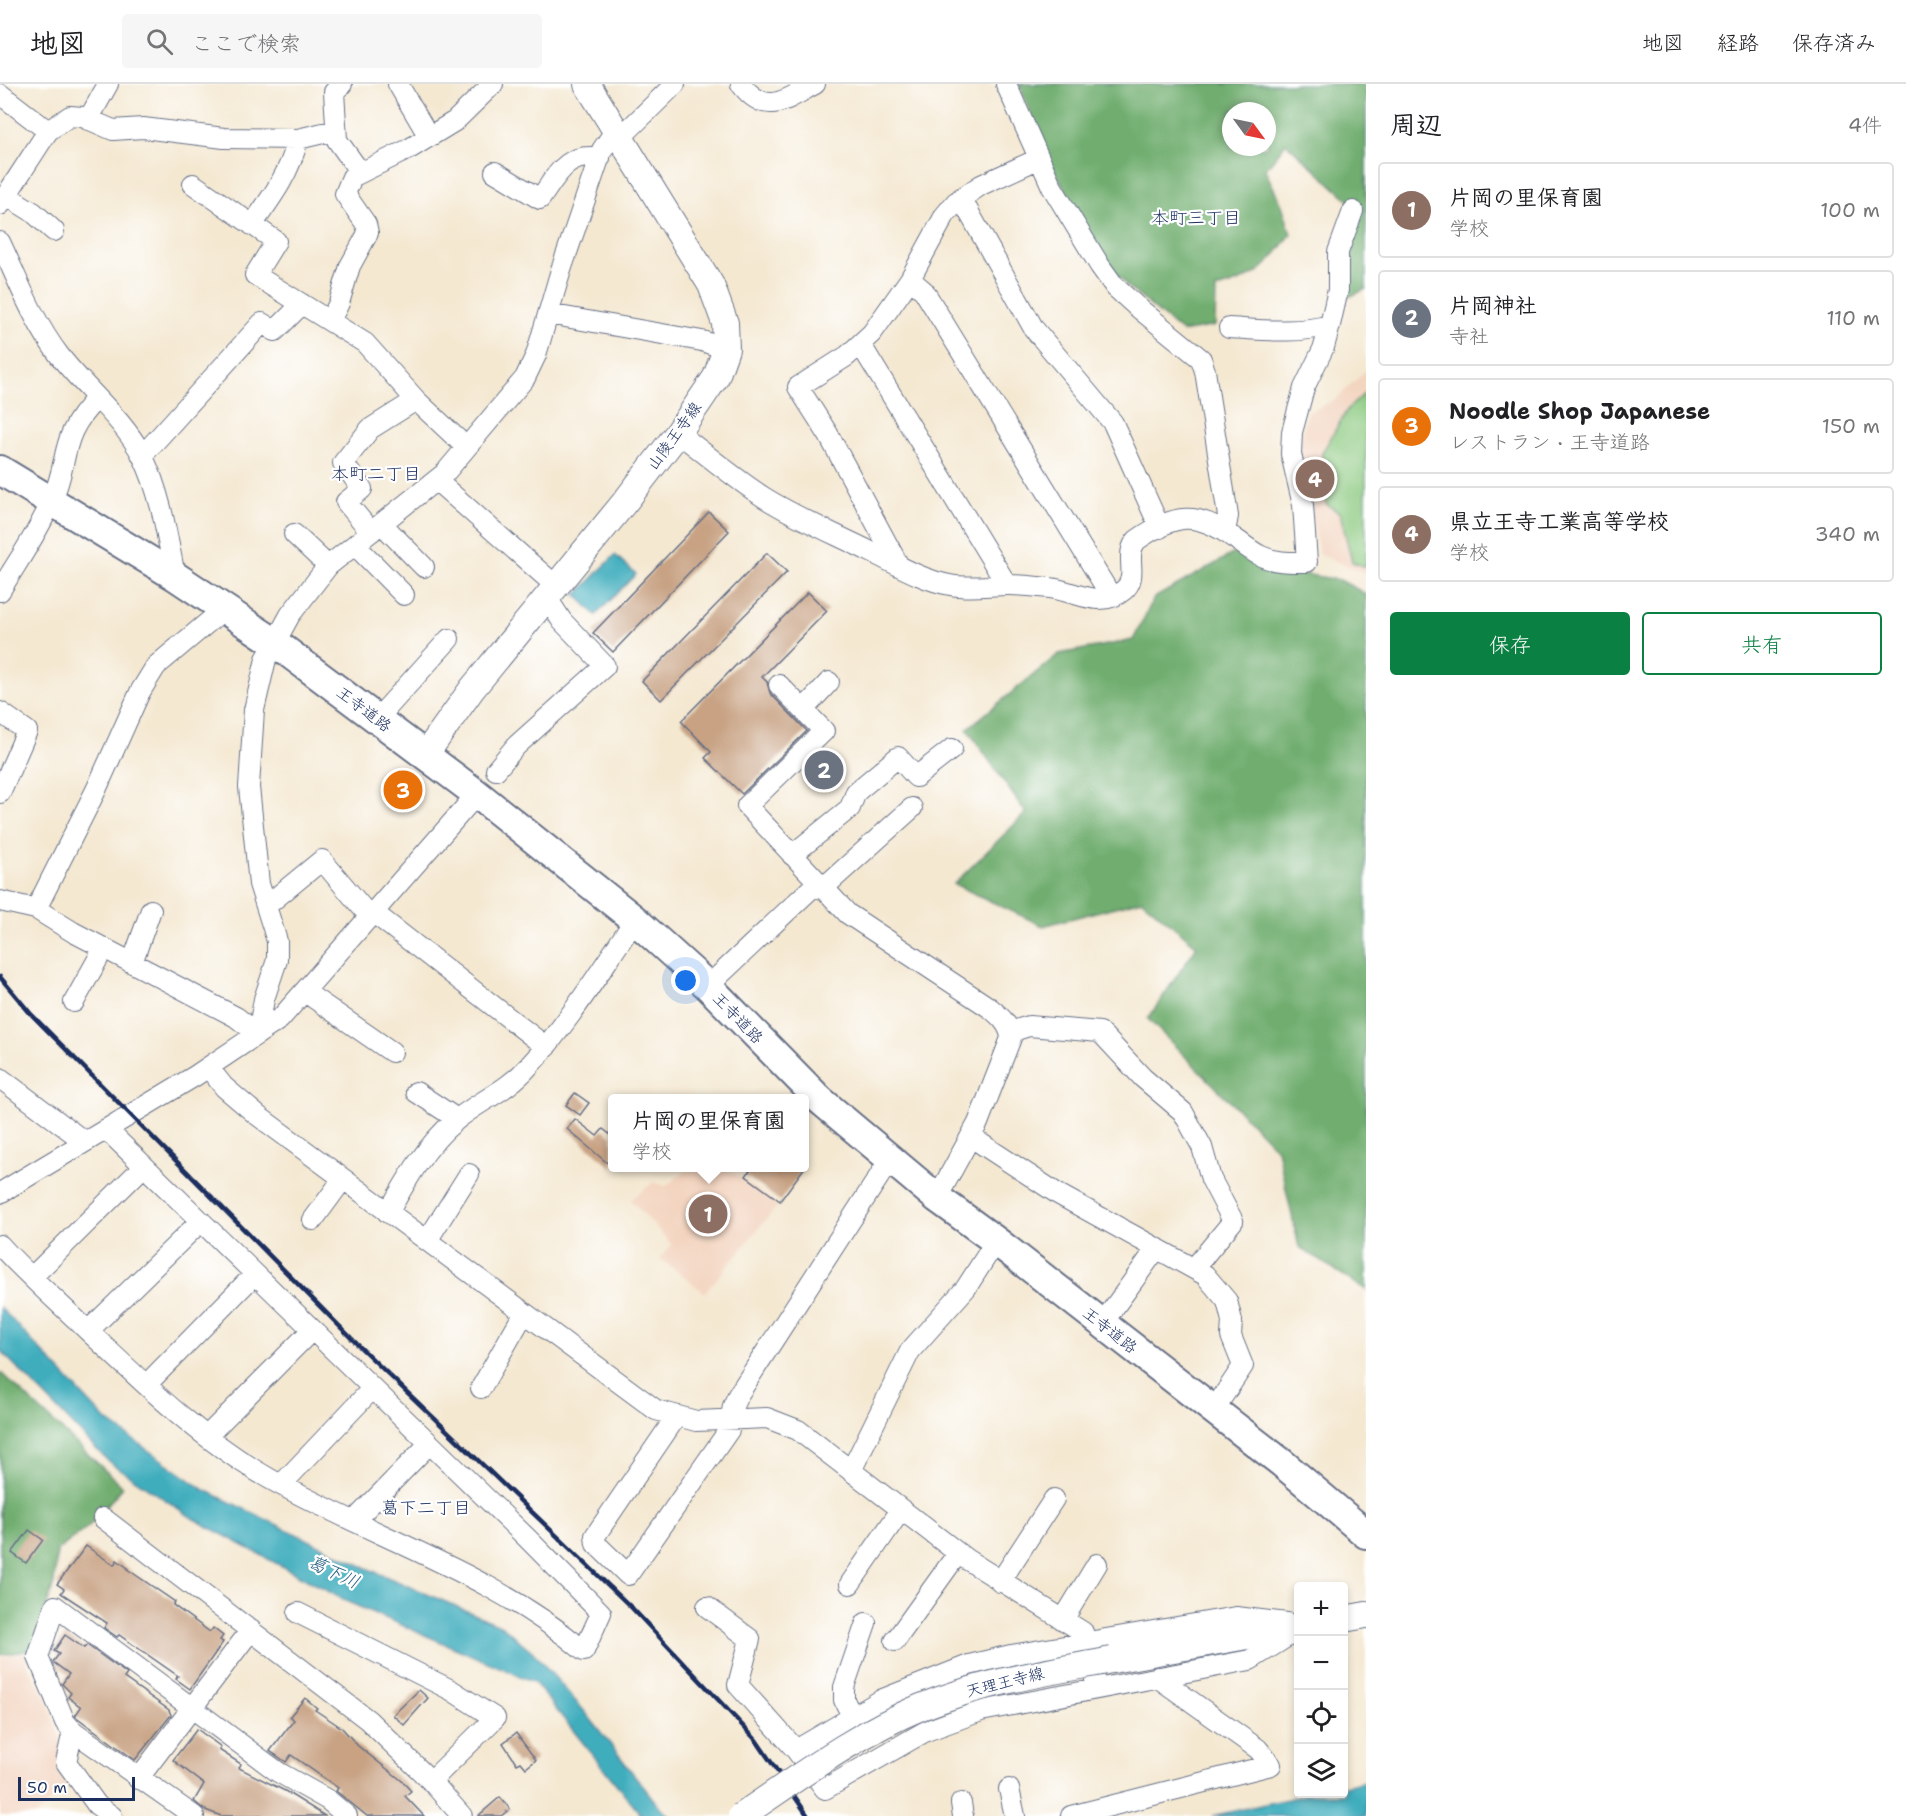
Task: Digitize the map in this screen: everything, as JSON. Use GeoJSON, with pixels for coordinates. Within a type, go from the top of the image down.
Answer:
{"type":"FeatureCollection","features":[{"type":"Feature","properties":{"kind":"highway","name":"王寺道路"},"geometry":{"type":"LineString","coordinates":[[0,470],[175,576],[274,642],[477,794],[635,920],[708,986],[820,1100],[938,1198],[1282,1463],[1366,1534]]}},
{"type":"Feature","properties":{"kind":"main road","name":"山陵王寺線"},"geometry":{"type":"LineString","coordinates":[[424,754],[472,689],[678,433],[716,377],[726,349],[725,323],[711,285],[587,84]]}},
{"type":"Feature","properties":{"kind":"main road"},"geometry":{"type":"LineString","coordinates":[[1348,1618],[1366,1615]]}},
{"type":"Feature","properties":{"kind":"main road","name":"天理王寺線"},"geometry":{"type":"LineString","coordinates":[[741,1816],[832,1754],[872,1731],[921,1707],[970,1690],[1112,1660],[1294,1628]]}},
{"type":"Feature","properties":{"kind":"street"},"geometry":{"type":"LineString","coordinates":[[88,120],[108,84]]}},
{"type":"Feature","properties":{"kind":"street"},"geometry":{"type":"LineString","coordinates":[[342,84],[334,92],[337,140],[360,172]]}},
{"type":"Feature","properties":{"kind":"street"},"geometry":{"type":"LineString","coordinates":[[398,84],[429,137]]}},
{"type":"Feature","properties":{"kind":"street"},"geometry":{"type":"LineString","coordinates":[[330,321],[339,303],[350,266],[368,233],[366,224],[345,194],[347,184],[360,172],[409,149],[455,121],[493,84]]}},
{"type":"Feature","properties":{"kind":"street"},"geometry":{"type":"LineString","coordinates":[[258,1034],[264,999],[277,960],[277,941],[259,884],[249,788],[250,748],[259,682],[274,642],[290,615],[328,566],[437,481],[525,378],[536,355],[600,158],[617,135],[675,84]]}},
{"type":"Feature","properties":{"kind":"street"},"geometry":{"type":"LineString","coordinates":[[741,84],[758,100],[778,103],[792,99],[815,84]]}},
{"type":"Feature","properties":{"kind":"street"},"geometry":{"type":"LineString","coordinates":[[1006,84],[1052,187],[1115,287],[1201,359],[1205,371],[1228,516],[1226,532]]}},
{"type":"Feature","properties":{"kind":"street"},"geometry":{"type":"LineString","coordinates":[[0,94],[48,131]]}},
{"type":"Feature","properties":{"kind":"street"},"geometry":{"type":"LineString","coordinates":[[54,231],[33,212],[4,201],[48,131],[70,116],[113,130],[143,128],[224,138],[298,139],[336,130]]}},
{"type":"Feature","properties":{"kind":"street"},"geometry":{"type":"LineString","coordinates":[[252,225],[285,178],[292,163],[298,139]]}},
{"type":"Feature","properties":{"kind":"street"},"geometry":{"type":"LineString","coordinates":[[495,172],[540,199],[561,168],[571,161],[586,156],[600,158]]}},
{"type":"Feature","properties":{"kind":"street"},"geometry":{"type":"LineString","coordinates":[[899,566],[828,434],[798,387],[861,345],[910,279],[945,215],[961,198],[981,185],[1038,159]]}},
{"type":"Feature","properties":{"kind":"street"},"geometry":{"type":"LineString","coordinates":[[193,184],[276,241],[255,275],[365,343],[416,400],[466,447]]}},
{"type":"Feature","properties":{"kind":"street"},"geometry":{"type":"LineString","coordinates":[[961,198],[1034,329],[1113,423],[1160,528]]}},
{"type":"Feature","properties":{"kind":"street"},"geometry":{"type":"LineString","coordinates":[[678,433],[763,497],[899,566],[949,585],[978,587],[1007,585],[1056,589],[1097,600],[1112,596],[1124,590],[1130,582],[1132,545],[1147,533],[1191,518],[1201,519],[1226,532],[1260,556],[1275,561],[1308,562],[1303,506],[1291,454],[1292,432],[1304,388],[1324,346],[1330,325],[1338,290],[1338,252],[1353,211]]}},
{"type":"Feature","properties":{"kind":"street"},"geometry":{"type":"LineString","coordinates":[[0,242],[40,327],[59,356],[97,398],[142,456],[153,480],[175,576]]}},
{"type":"Feature","properties":{"kind":"street"},"geometry":{"type":"LineString","coordinates":[[910,279],[924,291],[1112,596]]}},
{"type":"Feature","properties":{"kind":"street"},"geometry":{"type":"LineString","coordinates":[[142,456],[262,323],[275,331],[302,304]]}},
{"type":"Feature","properties":{"kind":"street"},"geometry":{"type":"LineString","coordinates":[[548,314],[702,341],[726,349]]}},
{"type":"Feature","properties":{"kind":"street"},"geometry":{"type":"LineString","coordinates":[[1229,328],[1289,331],[1311,330],[1330,325]]}},
{"type":"Feature","properties":{"kind":"street"},"geometry":{"type":"LineString","coordinates":[[861,345],[1007,585]]}},
{"type":"Feature","properties":{"kind":"street"},"geometry":{"type":"LineString","coordinates":[[0,591],[52,501],[72,430],[79,416],[97,398]]}},
{"type":"Feature","properties":{"kind":"street"},"geometry":{"type":"LineString","coordinates":[[416,400],[370,429],[343,463],[362,489],[346,502],[424,567]]}},
{"type":"Feature","properties":{"kind":"street"},"geometry":{"type":"LineString","coordinates":[[437,481],[552,592],[562,621],[605,666],[516,746],[496,770]]}},
{"type":"Feature","properties":{"kind":"street"},"geometry":{"type":"LineString","coordinates":[[294,534],[328,566]]}},
{"type":"Feature","properties":{"kind":"street"},"geometry":{"type":"LineString","coordinates":[[355,545],[404,595]]}},
{"type":"Feature","properties":{"kind":"street"},"geometry":{"type":"LineString","coordinates":[[36,909],[96,790],[140,692],[156,666],[224,609]]}},
{"type":"Feature","properties":{"kind":"street"},"geometry":{"type":"LineString","coordinates":[[377,719],[449,639]]}},
{"type":"Feature","properties":{"kind":"street"},"geometry":{"type":"LineString","coordinates":[[803,710],[829,682]]}},
{"type":"Feature","properties":{"kind":"street"},"geometry":{"type":"LineString","coordinates":[[779,685],[824,731],[747,806],[848,914],[996,1012],[1010,1032],[1011,1038],[971,1137],[938,1198]]}},
{"type":"Feature","properties":{"kind":"street"},"geometry":{"type":"LineString","coordinates":[[0,712],[27,731],[0,793]]}},
{"type":"Feature","properties":{"kind":"street"},"geometry":{"type":"LineString","coordinates":[[792,855],[850,808],[856,792],[898,757],[916,777],[952,749]]}},
{"type":"Feature","properties":{"kind":"street"},"geometry":{"type":"LineString","coordinates":[[0,1193],[208,1067],[280,1019],[477,794]]}},
{"type":"Feature","properties":{"kind":"street"},"geometry":{"type":"LineString","coordinates":[[708,986],[912,808]]}},
{"type":"Feature","properties":{"kind":"street"},"geometry":{"type":"LineString","coordinates":[[266,906],[322,860],[372,915],[546,1047]]}},
{"type":"Feature","properties":{"kind":"street"},"geometry":{"type":"LineString","coordinates":[[0,901],[36,909],[104,948],[236,1017],[258,1034]]}},
{"type":"Feature","properties":{"kind":"street"},"geometry":{"type":"LineString","coordinates":[[132,963],[151,910]]}},
{"type":"Feature","properties":{"kind":"street"},"geometry":{"type":"LineString","coordinates":[[388,1213],[425,1155],[457,1119],[508,1088],[546,1047],[635,920]]}},
{"type":"Feature","properties":{"kind":"street"},"geometry":{"type":"LineString","coordinates":[[74,1002],[104,948]]}},
{"type":"Feature","properties":{"kind":"street"},"geometry":{"type":"LineString","coordinates":[[305,992],[392,1052]]}},
{"type":"Feature","properties":{"kind":"street"},"geometry":{"type":"LineString","coordinates":[[1010,1032],[1029,1026],[1100,1032],[1143,1078],[1183,1113],[1202,1147],[1211,1179],[1233,1221],[1195,1267]]}},
{"type":"Feature","properties":{"kind":"street"},"geometry":{"type":"LineString","coordinates":[[208,1067],[239,1101],[656,1410],[696,1421],[767,1418],[785,1423],[958,1553],[1000,1582],[1083,1632],[1097,1687]]}},
{"type":"Feature","properties":{"kind":"street"},"geometry":{"type":"LineString","coordinates":[[0,1078],[85,1142]]}},
{"type":"Feature","properties":{"kind":"street"},"geometry":{"type":"LineString","coordinates":[[416,1092],[457,1119]]}},
{"type":"Feature","properties":{"kind":"street"},"geometry":{"type":"LineString","coordinates":[[0,1245],[146,1386],[207,1436],[281,1485],[507,1595],[556,1627],[584,1651],[601,1613],[106,1129]]}},
{"type":"Feature","properties":{"kind":"street"},"geometry":{"type":"LineString","coordinates":[[971,1137],[1058,1194],[1195,1267],[1227,1301],[1232,1322],[1231,1336],[1243,1366],[1213,1411]]}},
{"type":"Feature","properties":{"kind":"street"},"geometry":{"type":"LineString","coordinates":[[676,1417],[595,1536],[596,1544],[628,1575],[729,1430],[738,1395],[891,1158]]}},
{"type":"Feature","properties":{"kind":"street"},"geometry":{"type":"LineString","coordinates":[[32,1277],[144,1166]]}},
{"type":"Feature","properties":{"kind":"street"},"geometry":{"type":"LineString","coordinates":[[427,1241],[469,1174]]}},
{"type":"Feature","properties":{"kind":"street"},"geometry":{"type":"LineString","coordinates":[[313,1220],[343,1179]]}},
{"type":"Feature","properties":{"kind":"street"},"geometry":{"type":"LineString","coordinates":[[88,1331],[201,1221]]}},
{"type":"Feature","properties":{"kind":"street"},"geometry":{"type":"LineString","coordinates":[[851,1471],[910,1351],[960,1295],[996,1241]]}},
{"type":"Feature","properties":{"kind":"street"},"geometry":{"type":"LineString","coordinates":[[1102,1324],[1157,1248]]}},
{"type":"Feature","properties":{"kind":"street"},"geometry":{"type":"LineString","coordinates":[[146,1386],[255,1274]]}},
{"type":"Feature","properties":{"kind":"street"},"geometry":{"type":"LineString","coordinates":[[481,1388],[524,1313]]}},
{"type":"Feature","properties":{"kind":"street"},"geometry":{"type":"LineString","coordinates":[[207,1436],[312,1330]]}},
{"type":"Feature","properties":{"kind":"street"},"geometry":{"type":"LineString","coordinates":[[281,1485],[372,1389]]}},
{"type":"Feature","properties":{"kind":"street"},"geometry":{"type":"LineString","coordinates":[[354,1521],[429,1444]]}},
{"type":"Feature","properties":{"kind":"street"},"geometry":{"type":"LineString","coordinates":[[1000,1582],[1054,1499]]}},
{"type":"Feature","properties":{"kind":"street"},"geometry":{"type":"LineString","coordinates":[[850,1584],[901,1510]]}},
{"type":"Feature","properties":{"kind":"street"},"geometry":{"type":"LineString","coordinates":[[103,1518],[368,1720],[431,1781],[462,1816]]}},
{"type":"Feature","properties":{"kind":"street"},"geometry":{"type":"LineString","coordinates":[[895,1641],[958,1553]]}},
{"type":"Feature","properties":{"kind":"street"},"geometry":{"type":"LineString","coordinates":[[1064,1620],[1097,1564]]}},
{"type":"Feature","properties":{"kind":"street"},"geometry":{"type":"LineString","coordinates":[[194,1816],[138,1779],[73,1731],[65,1722],[38,1657],[55,1606],[278,1772],[328,1800],[347,1816]]}},
{"type":"Feature","properties":{"kind":"street"},"geometry":{"type":"LineString","coordinates":[[707,1607],[750,1639],[738,1685],[796,1750],[825,1789],[926,1731],[981,1711],[1097,1687],[1250,1660],[1294,1630]]}},
{"type":"Feature","properties":{"kind":"street"},"geometry":{"type":"LineString","coordinates":[[298,1612],[451,1690],[495,1718],[431,1781]]}},
{"type":"Feature","properties":{"kind":"street"},"geometry":{"type":"LineString","coordinates":[[796,1750],[891,1695],[969,1665],[1086,1642],[1236,1617],[1294,1626]]}},
{"type":"Feature","properties":{"kind":"street"},"geometry":{"type":"LineString","coordinates":[[852,1716],[844,1700],[843,1687],[866,1623]]}},
{"type":"Feature","properties":{"kind":"street"},"geometry":{"type":"LineString","coordinates":[[138,1779],[251,1630]]}},
{"type":"Feature","properties":{"kind":"street"},"geometry":{"type":"LineString","coordinates":[[1071,1816],[1271,1765],[1258,1749],[1157,1677]]}},
{"type":"Feature","properties":{"kind":"street"},"geometry":{"type":"LineString","coordinates":[[73,1731],[66,1762],[97,1805],[112,1816]]}},
{"type":"Feature","properties":{"kind":"street"},"geometry":{"type":"LineString","coordinates":[[1009,1789],[1015,1816]]}},
{"type":"Feature","properties":{"kind":"shaded area"},"geometry":{"type":"Polygon","coordinates":[[[1366,370],[1366,392],[1346,410],[1340,513],[1352,562],[1366,567],[1366,574],[1319,554],[1301,453],[1301,435],[1308,413],[1336,399],[1366,370]]]}},
{"type":"Feature","properties":{"kind":"shaded area"},"geometry":{"type":"Polygon","coordinates":[[[684,1172],[733,1172],[778,1205],[705,1293],[660,1258],[672,1245],[631,1200],[653,1182],[666,1186],[684,1172]]]}},
{"type":"Feature","properties":{"kind":"shaded area"},"geometry":{"type":"Polygon","coordinates":[[[28,1653],[30,1657],[27,1664],[48,1702],[74,1782],[54,1796],[37,1816],[0,1816],[0,1657],[28,1653]]]}},
{"type":"Feature","properties":{"kind":"green space"},"geometry":{"type":"Polygon","coordinates":[[[1019,84],[1366,84],[1366,289],[1349,297],[1356,207],[1286,143],[1276,156],[1276,102],[1222,102],[1222,156],[1276,156],[1265,170],[1282,205],[1291,234],[1260,270],[1242,281],[1216,289],[1215,326],[1182,332],[1129,288],[1106,263],[1046,155],[1019,84]]]}},
{"type":"Feature","properties":{"kind":"green space"},"geometry":{"type":"Polygon","coordinates":[[[1366,392],[1366,567],[1352,562],[1340,513],[1326,504],[1322,453],[1347,410],[1366,392]]]}},
{"type":"Feature","properties":{"kind":"green space"},"geometry":{"type":"Polygon","coordinates":[[[1234,553],[1272,569],[1340,580],[1366,594],[1366,1290],[1299,1247],[1277,1149],[1148,1019],[1197,946],[1142,900],[1043,926],[954,884],[1026,813],[967,729],[1059,654],[1133,640],[1154,598],[1234,553]]]}},
{"type":"Feature","properties":{"kind":"green space"},"geometry":{"type":"Polygon","coordinates":[[[0,1372],[123,1487],[89,1526],[57,1551],[54,1583],[33,1650],[0,1655],[0,1372]]]}},
{"type":"Feature","properties":{"kind":"water"},"geometry":{"type":"Polygon","coordinates":[[[615,555],[636,574],[596,615],[576,595],[615,555]]]}},
{"type":"Feature","properties":{"kind":"water","name":"葛下川"},"geometry":{"type":"Polygon","coordinates":[[[0,1307],[107,1421],[203,1489],[373,1571],[502,1626],[532,1651],[585,1712],[661,1809],[670,1816],[642,1816],[534,1682],[348,1602],[194,1519],[109,1462],[0,1350],[0,1307]]]}},
{"type":"Feature","properties":{"kind":"water"},"geometry":{"type":"Polygon","coordinates":[[[1366,1781],[1366,1816],[1212,1816],[1294,1798],[1348,1798],[1348,1785],[1366,1781]]]}},
{"type":"Feature","properties":{"kind":"building"},"geometry":{"type":"Polygon","coordinates":[[[709,512],[729,531],[613,652],[593,633],[709,512]]]}},
{"type":"Feature","properties":{"kind":"building"},"geometry":{"type":"Polygon","coordinates":[[[767,553],[787,572],[661,700],[642,681],[767,553]]]}},
{"type":"Feature","properties":{"kind":"building"},"geometry":{"type":"Polygon","coordinates":[[[808,592],[827,611],[762,677],[767,682],[770,693],[807,731],[742,794],[705,758],[711,752],[681,721],[808,592]]]}},
{"type":"Feature","properties":{"kind":"building"},"geometry":{"type":"Polygon","coordinates":[[[575,1093],[589,1103],[580,1115],[566,1105],[575,1093]]]}},
{"type":"Feature","properties":{"kind":"building"},"geometry":{"type":"Polygon","coordinates":[[[575,1119],[597,1136],[603,1129],[608,1133],[608,1164],[567,1129],[575,1119]]]}},
{"type":"Feature","properties":{"kind":"building"},"geometry":{"type":"Polygon","coordinates":[[[749,1172],[801,1172],[780,1201],[746,1176],[749,1172]]]}},
{"type":"Feature","properties":{"kind":"building"},"geometry":{"type":"Polygon","coordinates":[[[29,1530],[43,1540],[26,1563],[12,1553],[29,1530]]]}},
{"type":"Feature","properties":{"kind":"building"},"geometry":{"type":"Polygon","coordinates":[[[86,1546],[114,1565],[117,1560],[175,1602],[173,1605],[210,1632],[213,1628],[223,1636],[220,1640],[223,1642],[190,1689],[176,1679],[178,1676],[119,1635],[117,1637],[104,1628],[107,1623],[61,1593],[64,1589],[57,1584],[86,1546]]]}},
{"type":"Feature","properties":{"kind":"building"},"geometry":{"type":"Polygon","coordinates":[[[65,1635],[84,1648],[87,1645],[127,1674],[124,1678],[169,1710],[171,1715],[135,1760],[75,1716],[81,1707],[68,1697],[71,1693],[62,1684],[69,1674],[53,1662],[59,1654],[54,1651],[65,1635]]]}},
{"type":"Feature","properties":{"kind":"building"},"geometry":{"type":"Polygon","coordinates":[[[419,1690],[428,1698],[404,1725],[393,1715],[419,1690]]]}},
{"type":"Feature","properties":{"kind":"building"},"geometry":{"type":"Polygon","coordinates":[[[305,1698],[317,1708],[315,1710],[342,1728],[358,1746],[401,1780],[411,1791],[405,1796],[424,1816],[367,1816],[336,1791],[338,1788],[291,1755],[286,1762],[270,1751],[294,1720],[290,1716],[305,1698]]]}},
{"type":"Feature","properties":{"kind":"building"},"geometry":{"type":"Polygon","coordinates":[[[197,1729],[221,1747],[219,1750],[241,1764],[239,1768],[285,1791],[325,1816],[221,1816],[203,1809],[194,1801],[204,1784],[173,1760],[197,1729]]]}},
{"type":"Feature","properties":{"kind":"building"},"geometry":{"type":"Polygon","coordinates":[[[516,1733],[536,1760],[526,1768],[521,1762],[517,1764],[503,1743],[516,1733]]]}},
{"type":"Feature","properties":{"kind":"building"},"geometry":{"type":"Polygon","coordinates":[[[500,1797],[510,1809],[501,1816],[478,1816],[500,1797]]]}},
{"type":"Feature","properties":{"kind":"railway"},"geometry":{"type":"LineString","coordinates":[[0,977],[30,1013],[362,1349],[632,1608],[756,1740],[808,1816]]}},
{"type":"Feature","properties":{"kind":"place","name":"県立王寺工業高等学校"},"geometry":{"type":"Point","coordinates":[1315,479]}},
{"type":"Feature","properties":{"kind":"place","name":"片岡神社"},"geometry":{"type":"Point","coordinates":[824,770]}},
{"type":"Feature","properties":{"kind":"place","name":"Noodle Shop Japanese"},"geometry":{"type":"Point","coordinates":[403,790]}},
{"type":"Feature","properties":{"kind":"place","name":"片岡の里保育園"},"geometry":{"type":"Point","coordinates":[708,1214]}},
{"type":"Feature","properties":{"kind":"district","name":"本町三丁目"},"geometry":{"type":"Point","coordinates":[1196,218]}},
{"type":"Feature","properties":{"kind":"district","name":"本町二丁目"},"geometry":{"type":"Point","coordinates":[376,474]}},
{"type":"Feature","properties":{"kind":"district","name":"葛下二丁目"},"geometry":{"type":"Point","coordinates":[426,1508]}}]}
